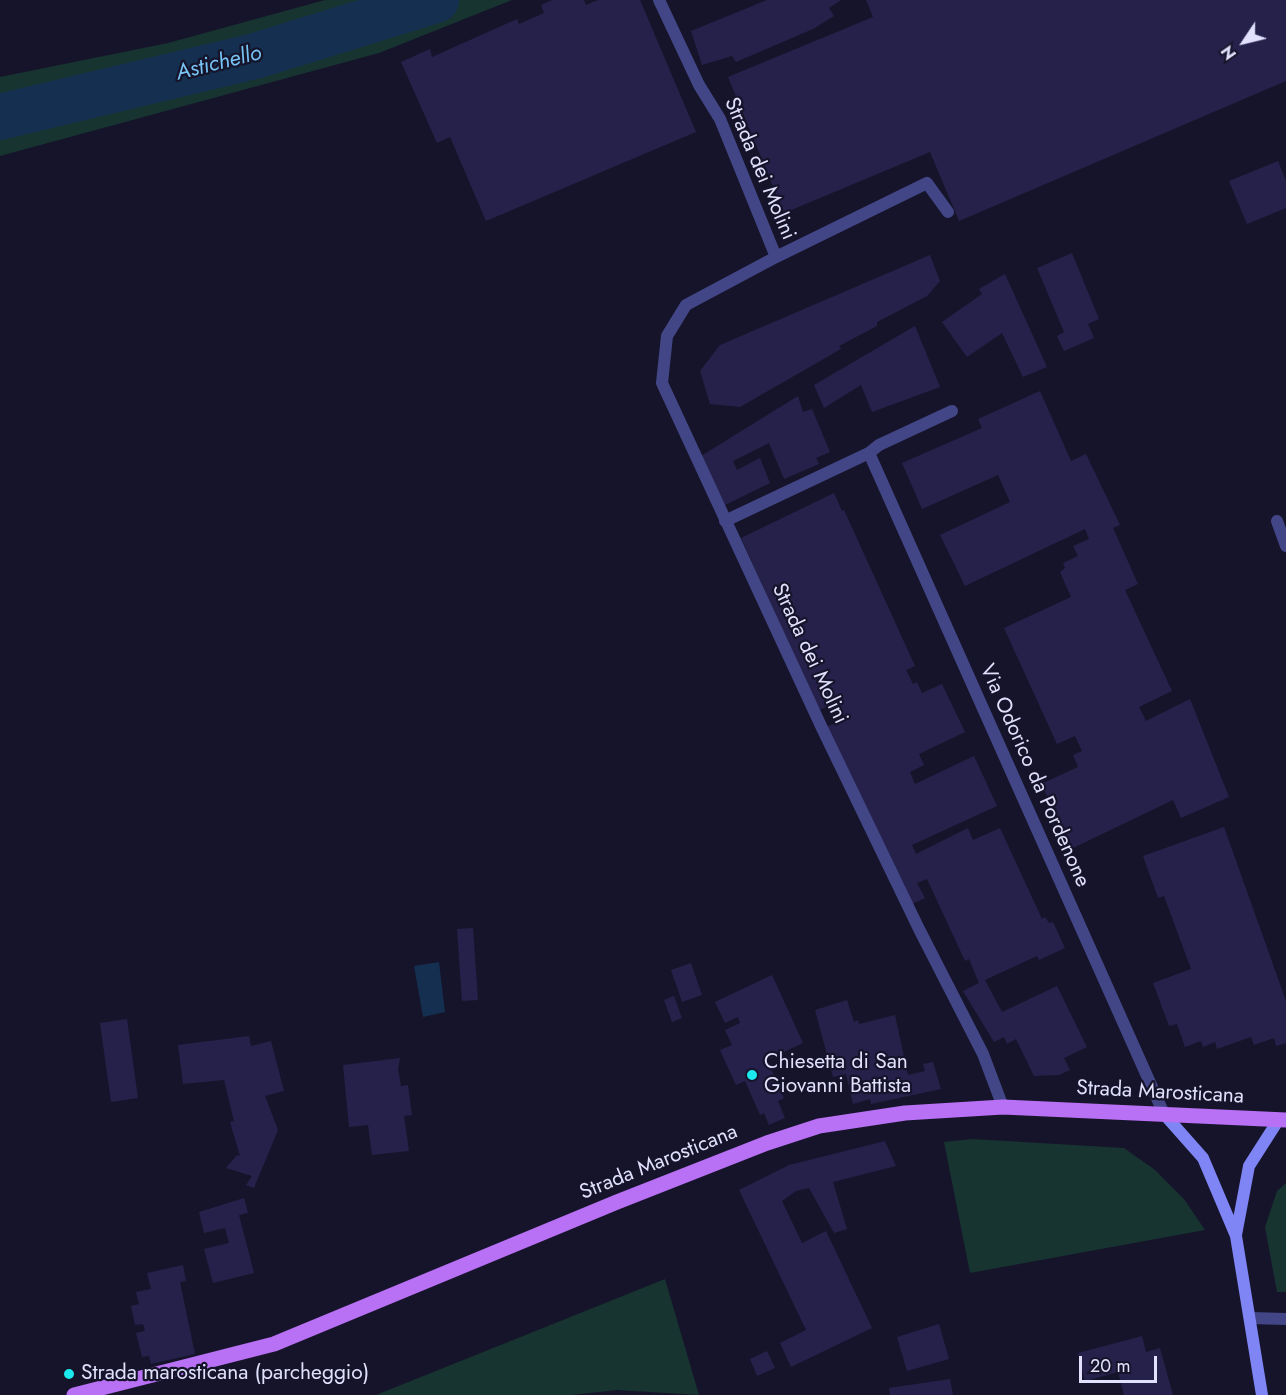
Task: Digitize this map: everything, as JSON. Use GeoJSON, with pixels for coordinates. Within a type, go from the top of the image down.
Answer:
{"type":"FeatureCollection","features":[{"type":"Feature","properties":{"kind":"main road","name":"Strada Marosticana"},"geometry":{"type":"LineString","coordinates":[[74,1395],[274,1344],[639,1194],[767,1143],[819,1126],[916,1112],[1003,1107],[1282,1119]]}},
{"type":"Feature","properties":{"kind":"street","name":"Strada dei Molini"},"geometry":{"type":"LineString","coordinates":[[658,0],[699,85],[720,119],[776,257]]}},
{"type":"Feature","properties":{"kind":"street","name":"Strada dei Molini"},"geometry":{"type":"LineString","coordinates":[[948,212],[927,183],[776,257],[686,305],[667,336],[663,382],[725,521],[898,886],[983,1054],[1003,1107]]}},
{"type":"Feature","properties":{"kind":"street"},"geometry":{"type":"LineString","coordinates":[[725,521],[952,411]]}},
{"type":"Feature","properties":{"kind":"street","name":"Via Odorico da Pordenone"},"geometry":{"type":"LineString","coordinates":[[869,453],[1164,1114]]}},
{"type":"Feature","properties":{"kind":"street"},"geometry":{"type":"LineString","coordinates":[[1277,521],[1286,546]]}},
{"type":"Feature","properties":{"kind":"street"},"geometry":{"type":"LineString","coordinates":[[1164,1114],[1203,1158],[1236,1236],[1262,1395]]}},
{"type":"Feature","properties":{"kind":"street"},"geometry":{"type":"LineString","coordinates":[[1236,1236],[1249,1166],[1282,1119]]}},
{"type":"Feature","properties":{"kind":"street"},"geometry":{"type":"LineString","coordinates":[[1250,1318],[1286,1319]]}},
{"type":"Feature","properties":{"kind":"green space"},"geometry":{"type":"Polygon","coordinates":[[[325,0],[512,0],[379,53],[0,156],[0,77],[168,43],[325,0]]]}},
{"type":"Feature","properties":{"kind":"green space"},"geometry":{"type":"Polygon","coordinates":[[[972,1139],[1124,1148],[1155,1170],[1184,1199],[1205,1230],[970,1273],[944,1142],[972,1139]]]}},
{"type":"Feature","properties":{"kind":"green space"},"geometry":{"type":"Polygon","coordinates":[[[1286,1183],[1286,1292],[1277,1292],[1265,1227],[1277,1191],[1286,1183]]]}},
{"type":"Feature","properties":{"kind":"green space"},"geometry":{"type":"Polygon","coordinates":[[[665,1279],[699,1395],[617,1390],[571,1395],[376,1395],[665,1279]]]}},
{"type":"Feature","properties":{"kind":"water"},"geometry":{"type":"Polygon","coordinates":[[[439,962],[445,1012],[423,1017],[414,966],[439,962]]]}},
{"type":"Feature","properties":{"kind":"building"},"geometry":{"type":"Polygon","coordinates":[[[552,0],[584,0],[586,5],[598,0],[640,0],[696,132],[486,221],[450,137],[437,143],[401,62],[430,49],[432,57],[517,19],[519,24],[544,13],[541,5],[552,0]]]}},
{"type":"Feature","properties":{"kind":"building"},"geometry":{"type":"Polygon","coordinates":[[[767,0],[841,0],[829,8],[834,16],[813,29],[736,62],[732,56],[702,65],[691,31],[767,0]]]}},
{"type":"Feature","properties":{"kind":"building"},"geometry":{"type":"Polygon","coordinates":[[[866,0],[1286,0],[1286,81],[959,221],[930,152],[784,213],[728,77],[873,17],[866,0]]]}},
{"type":"Feature","properties":{"kind":"building"},"geometry":{"type":"Polygon","coordinates":[[[1278,161],[1286,181],[1286,208],[1247,224],[1229,181],[1278,161]]]}},
{"type":"Feature","properties":{"kind":"building"},"geometry":{"type":"Polygon","coordinates":[[[1072,253],[1099,319],[1088,324],[1094,338],[1064,351],[1057,336],[1064,332],[1037,268],[1072,253]]]}},
{"type":"Feature","properties":{"kind":"building"},"geometry":{"type":"Polygon","coordinates":[[[930,255],[940,281],[927,296],[877,322],[877,326],[839,346],[841,349],[740,407],[710,404],[700,371],[720,345],[930,255]]]}},
{"type":"Feature","properties":{"kind":"building"},"geometry":{"type":"Polygon","coordinates":[[[1005,274],[1047,367],[1023,377],[1002,333],[967,357],[942,322],[982,294],[979,289],[1005,274]]]}},
{"type":"Feature","properties":{"kind":"building"},"geometry":{"type":"Polygon","coordinates":[[[915,326],[940,387],[872,412],[861,385],[824,408],[814,385],[915,326]]]}},
{"type":"Feature","properties":{"kind":"building"},"geometry":{"type":"Polygon","coordinates":[[[1040,391],[1071,461],[1086,454],[1120,525],[1113,528],[1138,584],[1125,590],[1172,691],[1139,707],[1146,721],[1190,699],[1229,797],[1181,818],[1173,800],[1073,848],[1041,784],[1078,767],[1073,755],[1082,751],[1075,736],[1057,744],[1004,628],[1071,597],[1060,572],[1065,568],[1063,563],[1078,556],[1073,546],[1089,539],[1085,529],[965,586],[940,535],[1010,502],[998,475],[922,509],[902,463],[982,428],[978,419],[1040,391]]]}},
{"type":"Feature","properties":{"kind":"building"},"geometry":{"type":"Polygon","coordinates":[[[798,396],[803,412],[812,409],[830,452],[816,458],[819,464],[784,479],[769,443],[733,461],[737,470],[760,458],[770,483],[725,505],[701,456],[798,396]]]}},
{"type":"Feature","properties":{"kind":"building"},"geometry":{"type":"Polygon","coordinates":[[[834,493],[842,511],[844,510],[915,666],[906,670],[913,684],[917,682],[922,693],[942,684],[965,732],[919,754],[924,765],[910,772],[915,784],[974,756],[997,806],[912,845],[916,854],[968,828],[973,840],[1000,828],[1042,919],[1045,917],[1049,923],[1053,922],[1065,948],[1039,960],[1037,956],[985,980],[1002,1012],[1057,986],[1087,1047],[1064,1058],[1070,1070],[1059,1075],[1034,1076],[1016,1039],[1007,1044],[1004,1037],[994,1042],[963,991],[979,983],[969,959],[965,961],[927,879],[917,883],[925,898],[912,904],[826,727],[841,721],[833,704],[819,710],[741,538],[834,493]]]}},
{"type":"Feature","properties":{"kind":"building"},"geometry":{"type":"Polygon","coordinates":[[[1224,827],[1286,1001],[1286,1043],[1276,1046],[1274,1038],[1254,1045],[1251,1037],[1217,1049],[1215,1042],[1203,1047],[1201,1041],[1185,1047],[1177,1024],[1169,1026],[1153,983],[1191,969],[1164,896],[1158,898],[1143,856],[1224,827]]]}},
{"type":"Feature","properties":{"kind":"building"},"geometry":{"type":"Polygon","coordinates":[[[473,928],[478,1000],[462,1001],[457,929],[473,928]]]}},
{"type":"Feature","properties":{"kind":"building"},"geometry":{"type":"Polygon","coordinates":[[[691,963],[702,995],[682,1002],[671,970],[691,963]]]}},
{"type":"Feature","properties":{"kind":"building"},"geometry":{"type":"Polygon","coordinates":[[[772,975],[803,1043],[767,1060],[784,1098],[778,1101],[785,1118],[769,1125],[764,1113],[760,1115],[745,1081],[736,1085],[720,1050],[732,1045],[725,1030],[740,1023],[738,1017],[725,1023],[715,1002],[772,975]]]}},
{"type":"Feature","properties":{"kind":"building"},"geometry":{"type":"Polygon","coordinates":[[[674,996],[682,1018],[672,1022],[664,1000],[674,996]]]}},
{"type":"Feature","properties":{"kind":"building"},"geometry":{"type":"Polygon","coordinates":[[[847,1000],[854,1022],[858,1020],[859,1024],[895,1015],[908,1075],[925,1071],[923,1064],[933,1062],[941,1089],[871,1104],[870,1099],[853,1104],[846,1074],[833,1077],[815,1010],[847,1000]]]}},
{"type":"Feature","properties":{"kind":"building"},"geometry":{"type":"Polygon","coordinates":[[[127,1019],[138,1098],[111,1102],[100,1023],[127,1019]]]}},
{"type":"Feature","properties":{"kind":"building"},"geometry":{"type":"Polygon","coordinates":[[[249,1036],[251,1046],[271,1041],[284,1091],[265,1096],[278,1130],[254,1188],[246,1185],[252,1176],[226,1168],[237,1155],[240,1156],[230,1122],[234,1121],[224,1080],[183,1084],[178,1045],[249,1036]]]}},
{"type":"Feature","properties":{"kind":"building"},"geometry":{"type":"Polygon","coordinates":[[[400,1058],[398,1069],[401,1086],[408,1085],[412,1115],[404,1116],[409,1151],[372,1155],[368,1125],[349,1127],[343,1065],[400,1058]]]}},
{"type":"Feature","properties":{"kind":"building"},"geometry":{"type":"Polygon","coordinates":[[[885,1141],[896,1166],[833,1182],[847,1229],[834,1233],[809,1188],[796,1191],[782,1201],[802,1243],[826,1231],[872,1328],[791,1367],[780,1343],[806,1330],[739,1190],[789,1165],[885,1141]]]}},
{"type":"Feature","properties":{"kind":"building"},"geometry":{"type":"Polygon","coordinates":[[[244,1198],[248,1213],[239,1215],[254,1273],[213,1283],[204,1249],[229,1243],[225,1228],[204,1233],[199,1212],[244,1198]]]}},
{"type":"Feature","properties":{"kind":"building"},"geometry":{"type":"Polygon","coordinates":[[[183,1265],[186,1281],[180,1282],[195,1354],[151,1364],[149,1356],[142,1357],[136,1333],[145,1331],[143,1324],[135,1325],[131,1306],[139,1304],[136,1292],[151,1289],[147,1273],[183,1265]]]}},
{"type":"Feature","properties":{"kind":"building"},"geometry":{"type":"Polygon","coordinates":[[[939,1324],[949,1359],[907,1371],[897,1337],[939,1324]]]}},
{"type":"Feature","properties":{"kind":"building"},"geometry":{"type":"Polygon","coordinates":[[[1142,1336],[1146,1352],[1160,1348],[1173,1395],[1124,1395],[1118,1372],[1085,1381],[1078,1353],[1142,1336]]]}},
{"type":"Feature","properties":{"kind":"building"},"geometry":{"type":"Polygon","coordinates":[[[767,1351],[775,1368],[757,1376],[750,1359],[767,1351]]]}},
{"type":"Feature","properties":{"kind":"building"},"geometry":{"type":"Polygon","coordinates":[[[950,1379],[953,1395],[890,1395],[889,1388],[950,1379]]]}},
{"type":"Feature","properties":{"kind":"waterway","name":"Astichello"},"geometry":{"type":"LineString","coordinates":[[0,117],[255,56],[436,0]]}},
{"type":"Feature","properties":{"kind":"place","name":"Chiesetta di San Giovanni Battista"},"geometry":{"type":"Point","coordinates":[752,1075]}},
{"type":"Feature","properties":{"kind":"place","name":"Strada marosticana (parcheggio)"},"geometry":{"type":"Point","coordinates":[69,1374]}}]}
